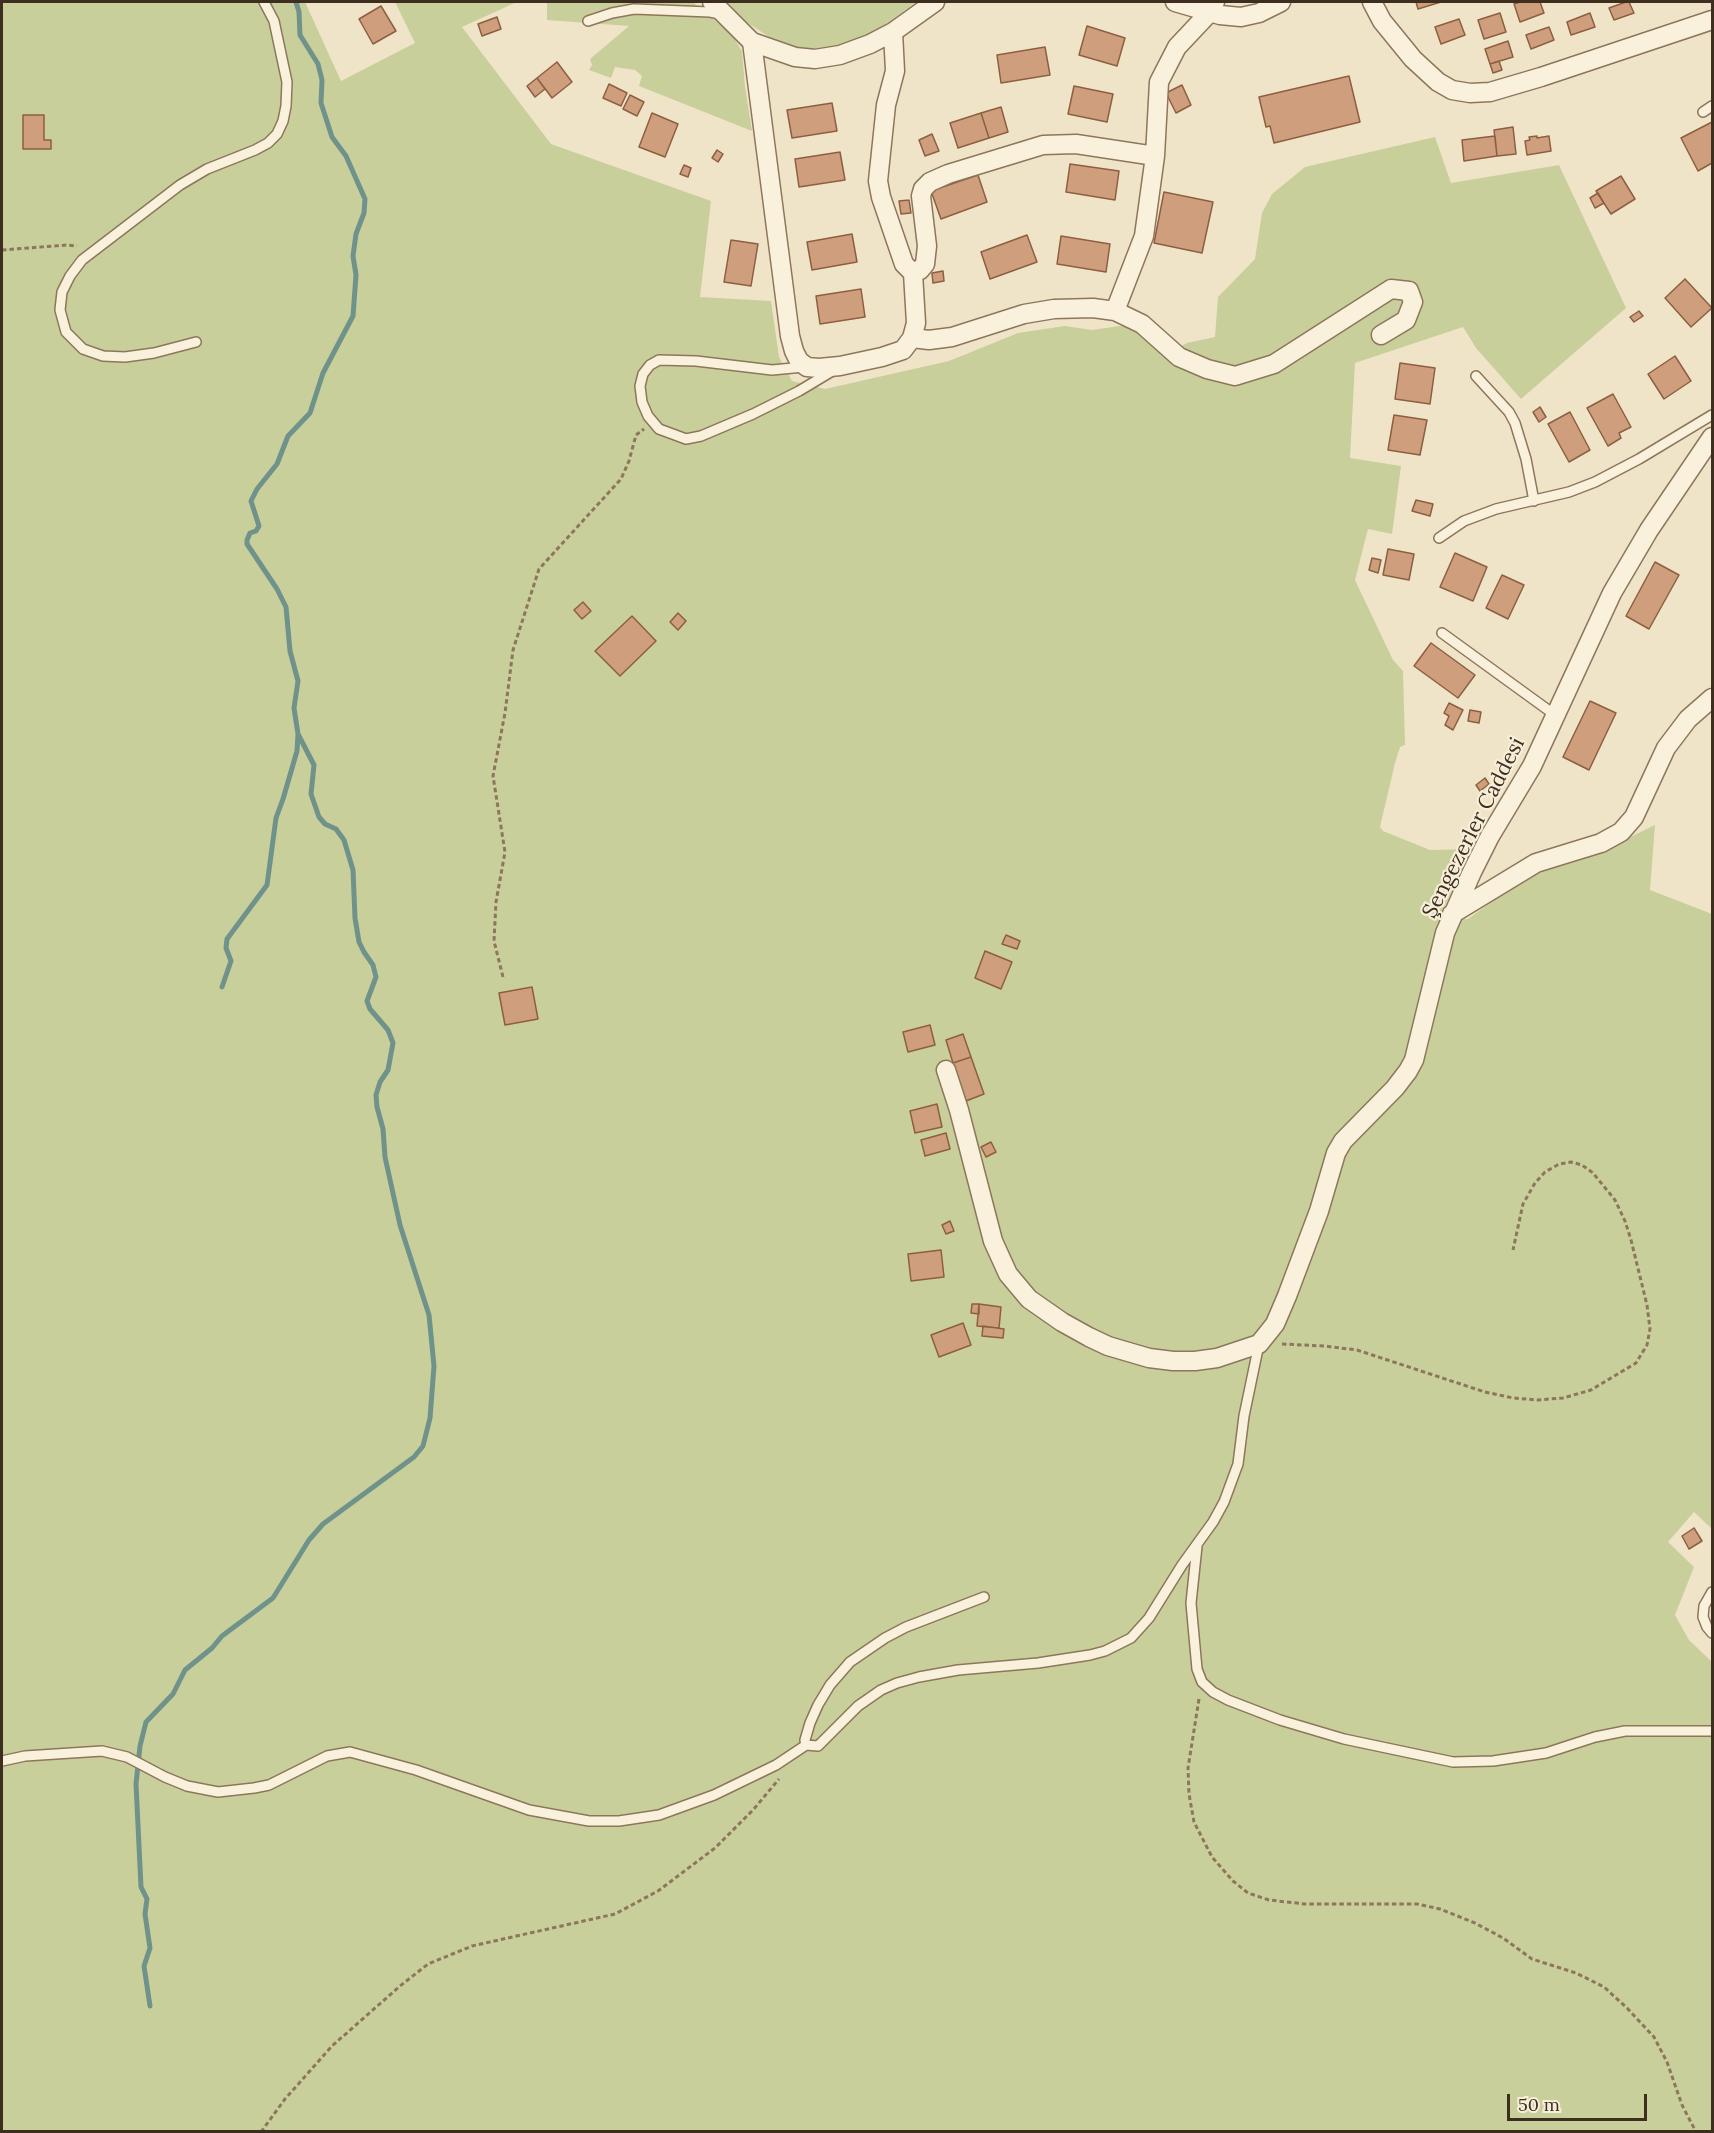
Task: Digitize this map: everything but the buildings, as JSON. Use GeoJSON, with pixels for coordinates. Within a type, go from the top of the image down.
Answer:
{"type":"FeatureCollection","features":[{"type":"Feature","properties":{"kind":"street"},"geometry":{"type":"LineString","coordinates":[[712,2],[752,42],[795,57],[815,59],[840,55],[870,44],[893,32],[935,2]]}},
{"type":"Feature","properties":{"kind":"street"},"geometry":{"type":"LineString","coordinates":[[1175,2],[1212,7],[1241,17],[1259,13],[1281,2]]}},
{"type":"Feature","properties":{"kind":"street"},"geometry":{"type":"LineString","coordinates":[[1372,2],[1382,21],[1413,59],[1438,82],[1452,90],[1470,93],[1490,92],[1541,77],[1713,20]]}},
{"type":"Feature","properties":{"kind":"street"},"geometry":{"type":"LineString","coordinates":[[1115,311],[1144,236],[1155,156],[1159,82],[1177,47],[1212,7]]}},
{"type":"Feature","properties":{"kind":"street"},"geometry":{"type":"LineString","coordinates":[[752,42],[790,336],[799,360],[807,367],[819,368],[840,366],[903,350],[912,338],[916,323],[914,273],[904,264],[881,197],[879,181],[886,105],[895,71],[893,32]]}},
{"type":"Feature","properties":{"kind":"street"},"geometry":{"type":"LineString","coordinates":[[914,273],[925,264],[927,246],[921,196],[923,189],[930,182],[948,174],[1043,146],[1076,144],[1155,156]]}},
{"type":"Feature","properties":{"kind":"street"},"geometry":{"type":"LineString","coordinates":[[912,338],[929,340],[952,337],[1024,314],[1054,309],[1093,308],[1115,311],[1142,324],[1179,357],[1207,369],[1235,376],[1274,364],[1391,289],[1409,291],[1413,302],[1406,320],[1381,335]]}},
{"type":"Feature","properties":{"kind":"street","name":"Şengezerler Caddesi"},"geometry":{"type":"LineString","coordinates":[[1259,1344],[1275,1324],[1287,1296],[1319,1211],[1336,1153],[1343,1141],[1395,1088],[1414,1060],[1441,949],[1452,914],[1490,836],[1532,766],[1612,593],[1649,530],[1713,437]]}},
{"type":"Feature","properties":{"kind":"street"},"geometry":{"type":"LineString","coordinates":[[1452,914],[1536,863],[1601,843],[1621,832],[1634,817],[1666,748],[1688,719],[1713,698]]}},
{"type":"Feature","properties":{"kind":"street"},"geometry":{"type":"LineString","coordinates":[[946,1070],[959,1110],[993,1240],[1008,1274],[1029,1299],[1062,1322],[1099,1342],[1149,1358],[1195,1361],[1218,1358],[1259,1344]]}},
{"type":"Feature","properties":{"kind":"lane"},"geometry":{"type":"LineString","coordinates":[[196,342],[154,353],[125,357],[103,356],[83,349],[66,332],[60,310],[62,292],[82,260],[180,185],[207,169],[255,150],[268,143],[277,134],[286,106],[287,82],[274,21],[264,2]]}},
{"type":"Feature","properties":{"kind":"lane"},"geometry":{"type":"LineString","coordinates":[[588,21],[634,9],[710,12],[728,16]]}},
{"type":"Feature","properties":{"kind":"lane"},"geometry":{"type":"LineString","coordinates":[[1703,112],[1713,106]]}},
{"type":"Feature","properties":{"kind":"lane"},"geometry":{"type":"LineString","coordinates":[[807,367],[772,370],[696,361],[659,360],[650,365],[643,374],[640,386],[642,402],[653,423],[673,435],[686,439],[728,426],[783,399],[840,366]]}},
{"type":"Feature","properties":{"kind":"lane"},"geometry":{"type":"LineString","coordinates":[[1476,376],[1509,412],[1515,423],[1526,459],[1534,501]]}},
{"type":"Feature","properties":{"kind":"lane"},"geometry":{"type":"LineString","coordinates":[[1439,538],[1464,521],[1496,508],[1569,492],[1595,482],[1713,415]]}},
{"type":"Feature","properties":{"kind":"lane"},"geometry":{"type":"LineString","coordinates":[[1442,633],[1555,715]]}},
{"type":"Feature","properties":{"kind":"lane"},"geometry":{"type":"LineString","coordinates":[[2,1761],[25,1756],[102,1751],[127,1757],[187,1786],[218,1792],[269,1785],[327,1756],[350,1752],[416,1770],[529,1810],[589,1821],[619,1821],[659,1815],[714,1795],[776,1765],[806,1745],[818,1746],[858,1706],[881,1690],[897,1683],[958,1670],[1090,1655],[1117,1646],[1131,1638],[1140,1630],[1224,1502],[1238,1464],[1244,1416],[1259,1344]]}},
{"type":"Feature","properties":{"kind":"lane"},"geometry":{"type":"LineString","coordinates":[[1197,1546],[1191,1603],[1197,1669],[1202,1682],[1213,1692],[1228,1700],[1280,1720],[1344,1739],[1454,1762],[1493,1761],[1546,1753],[1595,1737],[1625,1731],[1713,1731]]}},
{"type":"Feature","properties":{"kind":"lane"},"geometry":{"type":"LineString","coordinates":[[1713,1592],[1704,1606],[1703,1617],[1707,1627],[1713,1632]]}},
{"type":"Feature","properties":{"kind":"lane"},"geometry":{"type":"LineString","coordinates":[[806,1745],[805,1740],[810,1723],[818,1705],[830,1685],[850,1662],[885,1638],[906,1627],[984,1597]]}},
{"type":"Feature","properties":{"kind":"path"},"geometry":{"type":"LineString","coordinates":[[2,250],[67,244],[94,250]]}},
{"type":"Feature","properties":{"kind":"path"},"geometry":{"type":"LineString","coordinates":[[503,977],[494,941],[496,902],[505,852],[494,776],[506,713],[513,650],[538,569],[621,479],[630,461],[636,435],[653,423]]}},
{"type":"Feature","properties":{"kind":"path"},"geometry":{"type":"LineString","coordinates":[[1259,1344],[1324,1346],[1358,1350],[1485,1392],[1537,1400],[1563,1398],[1592,1390],[1636,1363],[1647,1345],[1650,1329],[1647,1305],[1625,1221],[1615,1200],[1593,1173],[1582,1165],[1571,1162],[1559,1164],[1545,1172],[1535,1183],[1523,1204],[1513,1250]]}},
{"type":"Feature","properties":{"kind":"path"},"geometry":{"type":"LineString","coordinates":[[1202,1682],[1188,1768],[1189,1794],[1194,1822],[1212,1857],[1233,1881],[1248,1893],[1269,1900],[1305,1904],[1417,1904],[1440,1909],[1503,1938],[1532,1959],[1576,1973],[1604,1986],[1654,2037],[1667,2062],[1682,2105],[1696,2132]]}},
{"type":"Feature","properties":{"kind":"path"},"geometry":{"type":"LineString","coordinates":[[261,2132],[285,2099],[332,2046],[428,1964],[472,1946],[562,1927],[623,1910],[658,1891],[715,1848],[753,1810],[781,1777]]}},
{"type":"Feature","properties":{"kind":"green space"},"geometry":{"type":"Polygon","coordinates":[[[2,2],[305,2],[341,81],[415,43],[395,2],[517,2],[462,27],[551,144],[711,201],[700,297],[771,301],[779,357],[792,381],[825,389],[949,361],[1018,333],[1065,326],[1092,330],[1119,326],[1132,327],[1153,347],[1172,351],[1187,343],[1215,337],[1218,297],[1255,259],[1262,213],[1272,194],[1305,167],[1435,137],[1451,183],[1559,165],[1626,308],[1521,399],[1476,348],[1463,327],[1355,363],[1350,458],[1401,466],[1392,534],[1368,529],[1355,580],[1393,660],[1403,671],[1405,745],[1400,747],[1395,763],[1380,827],[1383,831],[1430,850],[1472,849],[1438,920],[1468,919],[1520,881],[1541,869],[1595,854],[1655,825],[1650,890],[1712,914],[1712,1529],[1694,1512],[1668,1542],[1694,1567],[1675,1615],[1689,1640],[1712,1662],[1712,2131],[2,2132],[2,2]]]}},
{"type":"Feature","properties":{"kind":"green space"},"geometry":{"type":"Polygon","coordinates":[[[547,2],[693,2],[732,35],[742,51],[752,131],[639,86],[642,76],[635,70],[615,67],[611,78],[589,70],[592,65],[590,59],[629,26],[547,20],[547,2]]]}},
{"type":"Feature","properties":{"kind":"green space"},"geometry":{"type":"Polygon","coordinates":[[[726,2],[916,2],[868,37],[828,50],[794,49],[772,39],[745,21],[726,2]]]}},
{"type":"Feature","properties":{"kind":"waterway"},"geometry":{"type":"LineString","coordinates":[[222,987],[231,961],[226,948],[227,939],[267,885],[276,818],[297,751],[298,734],[294,708],[298,681],[290,651],[286,607],[277,589],[247,544],[250,533],[256,531],[259,526],[251,501],[257,489],[277,464],[288,436],[310,413],[323,373],[353,316],[356,275],[353,256],[356,234],[364,213],[365,199],[346,156],[332,137],[321,103],[322,80],[318,64],[300,35],[296,2]]}},
{"type":"Feature","properties":{"kind":"waterway"},"geometry":{"type":"LineString","coordinates":[[150,2006],[144,1966],[150,1948],[145,1914],[147,1899],[141,1887],[136,1784],[140,1746],[146,1722],[173,1694],[185,1670],[212,1648],[222,1636],[273,1598],[309,1540],[323,1524],[414,1457],[423,1446],[430,1418],[434,1366],[429,1315],[400,1225],[377,1107],[376,1095],[380,1082],[388,1070],[393,1043],[388,1030],[370,1009],[367,1001],[376,977],[373,965],[359,942],[355,918],[353,870],[344,840],[336,829],[325,824],[319,817],[311,794],[314,765],[298,734]]}}]}
